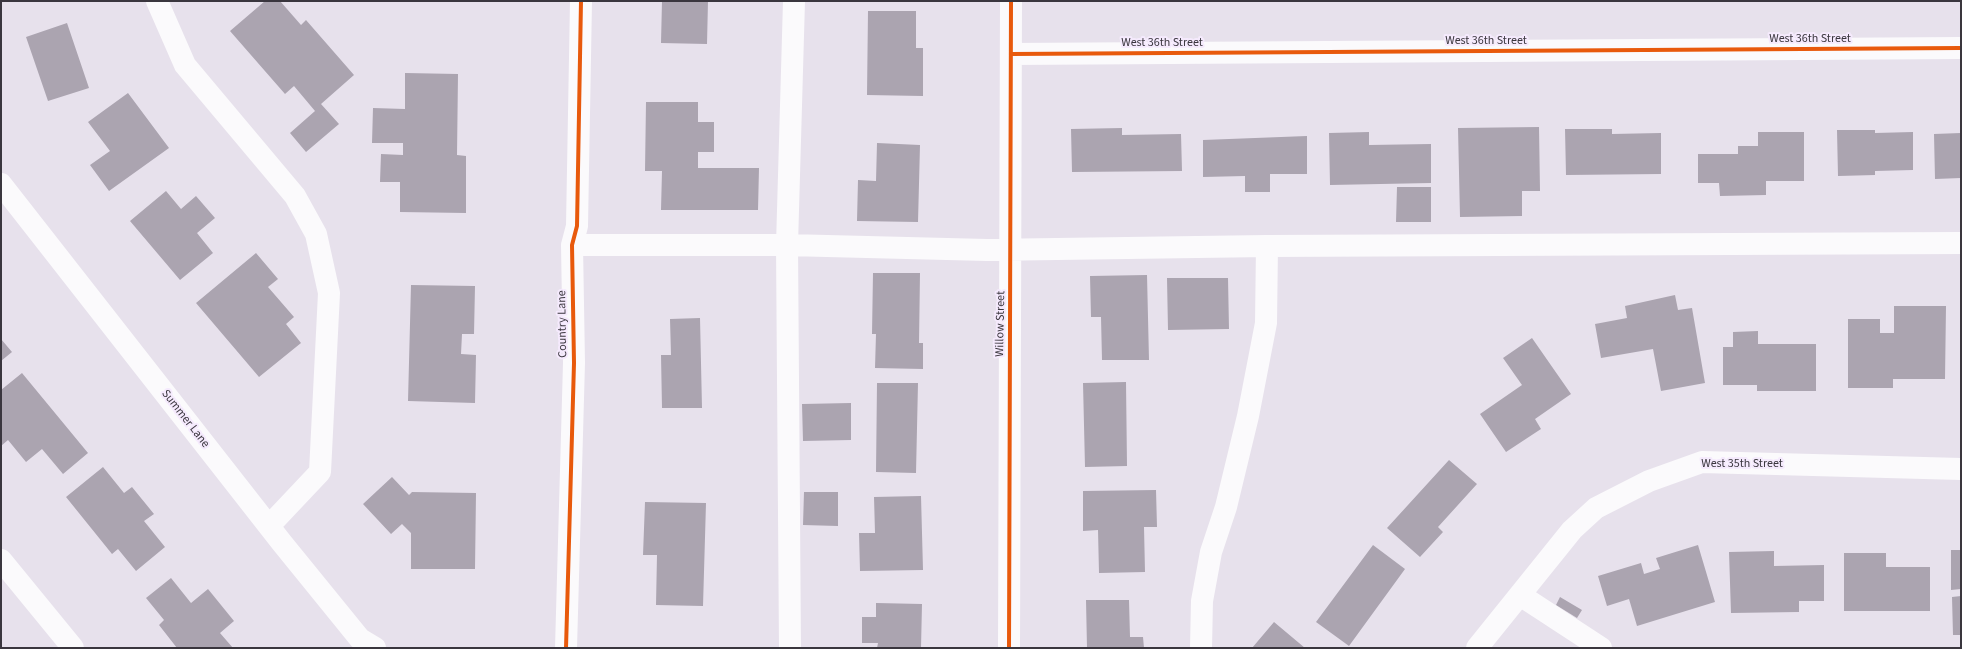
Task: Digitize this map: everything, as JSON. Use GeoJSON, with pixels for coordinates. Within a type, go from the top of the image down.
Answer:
{"type":"FeatureCollection","features":[{"type":"Feature","properties":{"kind":"street"},"geometry":{"type":"LineString","coordinates":[[157,1],[185,64],[295,196],[316,234],[329,293],[320,472],[269,526]]}},
{"type":"Feature","properties":{"kind":"street","name":"Country Lane"},"geometry":{"type":"LineString","coordinates":[[566,648],[574,363],[572,245],[577,226],[581,1]]}},
{"type":"Feature","properties":{"kind":"street"},"geometry":{"type":"LineString","coordinates":[[790,648],[787,245],[794,1]]}},
{"type":"Feature","properties":{"kind":"street","name":"Willow Street"},"geometry":{"type":"LineString","coordinates":[[1009,648],[1012,249],[1010,54],[1011,1]]}},
{"type":"Feature","properties":{"kind":"street","name":"West 36th Street"},"geometry":{"type":"LineString","coordinates":[[1010,54],[1961,48]]}},
{"type":"Feature","properties":{"kind":"street","name":"Summer Lane"},"geometry":{"type":"LineString","coordinates":[[1,184],[269,526],[360,639],[375,648]]}},
{"type":"Feature","properties":{"kind":"street"},"geometry":{"type":"LineString","coordinates":[[572,245],[787,245],[987,250],[1267,246],[1961,243]]}},
{"type":"Feature","properties":{"kind":"street"},"geometry":{"type":"LineString","coordinates":[[1201,648],[1202,600],[1211,552],[1226,507],[1246,423],[1266,324],[1267,246]]}},
{"type":"Feature","properties":{"kind":"street","name":"West 35th Street"},"geometry":{"type":"LineString","coordinates":[[1477,648],[1572,530],[1596,508],[1649,481],[1702,462],[1961,469]]}},
{"type":"Feature","properties":{"kind":"street"},"geometry":{"type":"LineString","coordinates":[[1,560],[73,648]]}},
{"type":"Feature","properties":{"kind":"street"},"geometry":{"type":"LineString","coordinates":[[1520,595],[1601,648]]}},
{"type":"Feature","properties":{"kind":"building"},"geometry":{"type":"Polygon","coordinates":[[[265,1],[280,1],[301,25],[306,20],[354,75],[321,104],[339,124],[306,152],[290,133],[315,111],[294,86],[285,94],[230,31],[265,1]]]}},
{"type":"Feature","properties":{"kind":"building"},"geometry":{"type":"Polygon","coordinates":[[[662,1],[708,1],[707,44],[661,43],[662,1]]]}},
{"type":"Feature","properties":{"kind":"building"},"geometry":{"type":"Polygon","coordinates":[[[868,11],[916,11],[916,48],[923,48],[923,96],[867,95],[868,11]]]}},
{"type":"Feature","properties":{"kind":"building"},"geometry":{"type":"Polygon","coordinates":[[[67,23],[89,88],[48,101],[26,37],[67,23]]]}},
{"type":"Feature","properties":{"kind":"building"},"geometry":{"type":"Polygon","coordinates":[[[405,73],[458,74],[457,155],[466,156],[466,213],[400,212],[400,182],[380,182],[381,154],[403,155],[403,143],[372,143],[373,108],[405,109],[405,73]]]}},
{"type":"Feature","properties":{"kind":"building"},"geometry":{"type":"Polygon","coordinates":[[[128,93],[169,148],[109,191],[90,165],[110,151],[88,122],[128,93]]]}},
{"type":"Feature","properties":{"kind":"building"},"geometry":{"type":"Polygon","coordinates":[[[646,102],[698,102],[698,122],[714,122],[714,152],[698,152],[698,168],[759,168],[758,210],[661,210],[662,171],[645,171],[646,102]]]}},
{"type":"Feature","properties":{"kind":"building"},"geometry":{"type":"Polygon","coordinates":[[[1539,127],[1540,191],[1522,191],[1522,216],[1460,217],[1458,128],[1539,127]]]}},
{"type":"Feature","properties":{"kind":"building"},"geometry":{"type":"Polygon","coordinates":[[[1122,128],[1122,135],[1181,134],[1182,171],[1072,172],[1071,129],[1122,128]]]}},
{"type":"Feature","properties":{"kind":"building"},"geometry":{"type":"Polygon","coordinates":[[[1565,129],[1612,129],[1612,134],[1661,133],[1661,174],[1566,175],[1565,129]]]}},
{"type":"Feature","properties":{"kind":"building"},"geometry":{"type":"Polygon","coordinates":[[[1837,130],[1875,130],[1875,133],[1913,132],[1913,170],[1875,171],[1875,175],[1838,176],[1837,130]]]}},
{"type":"Feature","properties":{"kind":"building"},"geometry":{"type":"Polygon","coordinates":[[[1369,132],[1369,145],[1431,144],[1431,183],[1330,185],[1329,133],[1369,132]]]}},
{"type":"Feature","properties":{"kind":"building"},"geometry":{"type":"Polygon","coordinates":[[[1758,132],[1804,132],[1804,181],[1766,181],[1766,195],[1720,196],[1719,183],[1698,183],[1698,154],[1738,154],[1738,146],[1758,146],[1758,132]]]}},
{"type":"Feature","properties":{"kind":"building"},"geometry":{"type":"Polygon","coordinates":[[[1961,133],[1961,178],[1935,179],[1934,134],[1961,133]]]}},
{"type":"Feature","properties":{"kind":"building"},"geometry":{"type":"Polygon","coordinates":[[[1307,136],[1307,174],[1270,174],[1270,192],[1245,192],[1245,176],[1203,177],[1203,140],[1307,136]]]}},
{"type":"Feature","properties":{"kind":"building"},"geometry":{"type":"Polygon","coordinates":[[[877,143],[920,145],[918,222],[857,221],[858,180],[876,181],[877,143]]]}},
{"type":"Feature","properties":{"kind":"building"},"geometry":{"type":"Polygon","coordinates":[[[1397,187],[1431,187],[1431,222],[1396,222],[1397,187]]]}},
{"type":"Feature","properties":{"kind":"building"},"geometry":{"type":"Polygon","coordinates":[[[166,191],[181,209],[196,196],[215,218],[197,233],[213,253],[180,280],[130,221],[166,191]]]}},
{"type":"Feature","properties":{"kind":"building"},"geometry":{"type":"Polygon","coordinates":[[[256,253],[278,279],[268,287],[294,317],[286,324],[301,343],[259,377],[196,303],[256,253]]]}},
{"type":"Feature","properties":{"kind":"building"},"geometry":{"type":"Polygon","coordinates":[[[873,273],[920,273],[919,343],[923,343],[923,369],[875,368],[876,334],[872,334],[873,273]]]}},
{"type":"Feature","properties":{"kind":"building"},"geometry":{"type":"Polygon","coordinates":[[[1147,275],[1149,360],[1102,360],[1101,317],[1091,317],[1090,276],[1147,275]]]}},
{"type":"Feature","properties":{"kind":"building"},"geometry":{"type":"Polygon","coordinates":[[[1167,278],[1228,278],[1229,329],[1168,330],[1167,278]]]}},
{"type":"Feature","properties":{"kind":"building"},"geometry":{"type":"Polygon","coordinates":[[[411,285],[475,286],[474,334],[462,334],[461,354],[476,355],[475,403],[408,401],[411,285]]]}},
{"type":"Feature","properties":{"kind":"building"},"geometry":{"type":"Polygon","coordinates":[[[1675,295],[1678,310],[1692,308],[1705,383],[1661,391],[1653,349],[1601,358],[1595,324],[1627,318],[1625,306],[1675,295]]]}},
{"type":"Feature","properties":{"kind":"building"},"geometry":{"type":"Polygon","coordinates":[[[1894,306],[1946,306],[1945,379],[1893,379],[1893,388],[1848,388],[1848,319],[1880,319],[1880,333],[1894,333],[1894,306]]]}},
{"type":"Feature","properties":{"kind":"building"},"geometry":{"type":"Polygon","coordinates":[[[700,318],[702,408],[662,408],[661,355],[671,355],[670,319],[700,318]]]}},
{"type":"Feature","properties":{"kind":"building"},"geometry":{"type":"Polygon","coordinates":[[[1758,331],[1758,344],[1816,344],[1816,391],[1757,391],[1757,385],[1723,385],[1723,347],[1733,347],[1733,332],[1758,331]]]}},
{"type":"Feature","properties":{"kind":"building"},"geometry":{"type":"Polygon","coordinates":[[[1532,338],[1571,394],[1535,419],[1541,429],[1506,452],[1480,414],[1522,385],[1503,358],[1532,338]]]}},
{"type":"Feature","properties":{"kind":"building"},"geometry":{"type":"Polygon","coordinates":[[[1,339],[12,352],[1,361],[1,339]]]}},
{"type":"Feature","properties":{"kind":"building"},"geometry":{"type":"Polygon","coordinates":[[[22,373],[88,453],[63,474],[42,449],[26,462],[8,440],[1,446],[1,390],[22,373]]]}},
{"type":"Feature","properties":{"kind":"building"},"geometry":{"type":"Polygon","coordinates":[[[1126,382],[1127,466],[1085,467],[1083,383],[1126,382]]]}},
{"type":"Feature","properties":{"kind":"building"},"geometry":{"type":"Polygon","coordinates":[[[877,383],[918,383],[916,473],[876,472],[877,383]]]}},
{"type":"Feature","properties":{"kind":"building"},"geometry":{"type":"Polygon","coordinates":[[[851,403],[851,440],[803,441],[802,404],[851,403]]]}},
{"type":"Feature","properties":{"kind":"building"},"geometry":{"type":"Polygon","coordinates":[[[1449,460],[1477,484],[1438,527],[1443,532],[1420,557],[1387,528],[1449,460]]]}},
{"type":"Feature","properties":{"kind":"building"},"geometry":{"type":"Polygon","coordinates":[[[103,467],[124,493],[132,487],[154,514],[144,521],[165,547],[136,571],[118,549],[112,554],[66,497],[103,467]]]}},
{"type":"Feature","properties":{"kind":"building"},"geometry":{"type":"Polygon","coordinates":[[[392,477],[409,495],[412,492],[476,493],[475,569],[411,569],[411,533],[402,524],[391,534],[363,504],[392,477]]]}},
{"type":"Feature","properties":{"kind":"building"},"geometry":{"type":"Polygon","coordinates":[[[1156,490],[1157,527],[1144,527],[1145,572],[1099,573],[1098,530],[1083,531],[1083,491],[1156,490]]]}},
{"type":"Feature","properties":{"kind":"building"},"geometry":{"type":"Polygon","coordinates":[[[804,492],[838,492],[838,526],[803,525],[804,492]]]}},
{"type":"Feature","properties":{"kind":"building"},"geometry":{"type":"Polygon","coordinates":[[[921,496],[923,570],[860,571],[859,533],[875,533],[874,497],[921,496]]]}},
{"type":"Feature","properties":{"kind":"building"},"geometry":{"type":"Polygon","coordinates":[[[645,502],[706,503],[703,606],[656,605],[657,555],[643,555],[645,502]]]}},
{"type":"Feature","properties":{"kind":"building"},"geometry":{"type":"Polygon","coordinates":[[[1373,545],[1405,569],[1349,646],[1316,622],[1373,545]]]}},
{"type":"Feature","properties":{"kind":"building"},"geometry":{"type":"Polygon","coordinates":[[[1698,545],[1715,602],[1637,626],[1629,599],[1607,606],[1598,576],[1641,563],[1644,574],[1660,569],[1656,558],[1698,545]]]}},
{"type":"Feature","properties":{"kind":"building"},"geometry":{"type":"Polygon","coordinates":[[[1951,550],[1961,550],[1961,589],[1951,590],[1951,550]]]}},
{"type":"Feature","properties":{"kind":"building"},"geometry":{"type":"Polygon","coordinates":[[[1774,551],[1774,566],[1824,565],[1824,601],[1799,601],[1799,612],[1731,613],[1729,552],[1774,551]]]}},
{"type":"Feature","properties":{"kind":"building"},"geometry":{"type":"Polygon","coordinates":[[[1844,553],[1886,553],[1886,567],[1930,567],[1930,611],[1844,611],[1844,553]]]}},
{"type":"Feature","properties":{"kind":"building"},"geometry":{"type":"Polygon","coordinates":[[[171,578],[191,603],[208,589],[234,621],[220,633],[233,648],[177,648],[159,625],[164,620],[146,598],[171,578]]]}},
{"type":"Feature","properties":{"kind":"building"},"geometry":{"type":"Polygon","coordinates":[[[1961,596],[1961,635],[1953,635],[1952,597],[1961,596]]]}},
{"type":"Feature","properties":{"kind":"building"},"geometry":{"type":"Polygon","coordinates":[[[1560,597],[1582,610],[1577,618],[1556,605],[1560,597]]]}},
{"type":"Feature","properties":{"kind":"building"},"geometry":{"type":"Polygon","coordinates":[[[1086,600],[1129,600],[1130,637],[1143,637],[1144,648],[1087,648],[1086,600]]]}},
{"type":"Feature","properties":{"kind":"building"},"geometry":{"type":"Polygon","coordinates":[[[876,603],[922,604],[921,648],[877,648],[878,643],[862,643],[862,617],[876,617],[876,603]]]}},
{"type":"Feature","properties":{"kind":"building"},"geometry":{"type":"Polygon","coordinates":[[[1274,622],[1305,648],[1252,648],[1274,622]]]}},
{"type":"Feature","properties":{"kind":"cycle path"},"geometry":{"type":"LineString","coordinates":[[566,648],[574,363],[572,245],[577,226],[581,1]]}},
{"type":"Feature","properties":{"kind":"cycle path"},"geometry":{"type":"LineString","coordinates":[[1009,648],[1011,1]]}},
{"type":"Feature","properties":{"kind":"cycle path"},"geometry":{"type":"LineString","coordinates":[[1011,54],[1961,48]]}}]}
